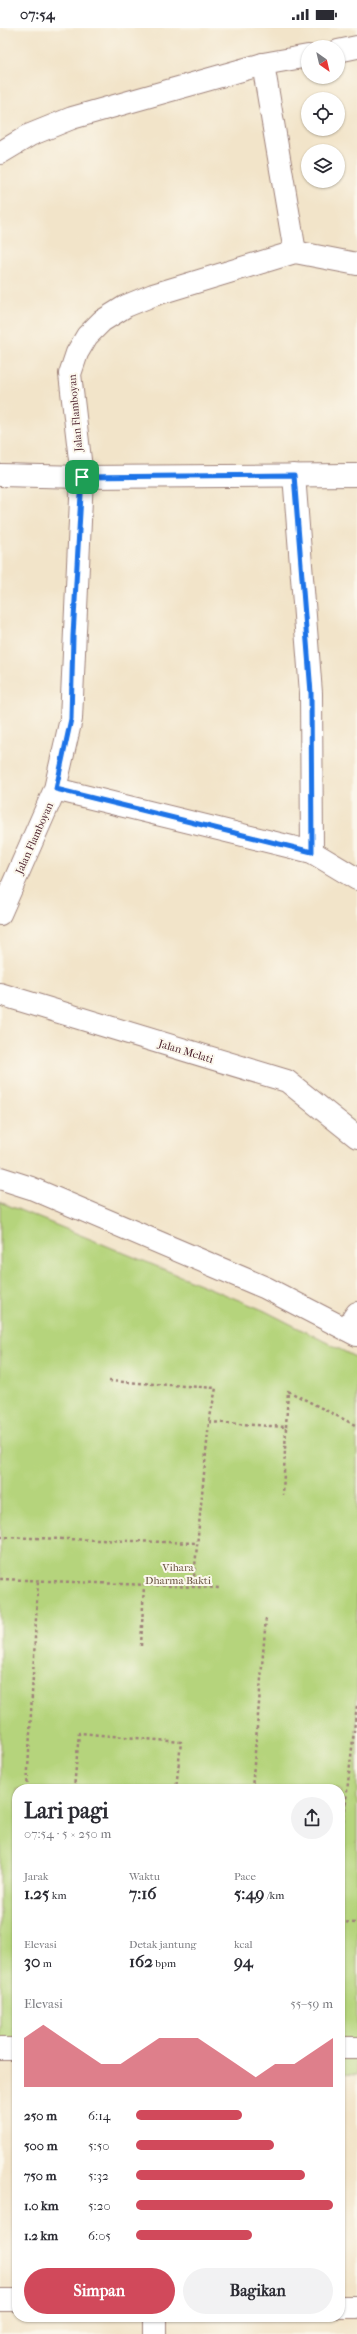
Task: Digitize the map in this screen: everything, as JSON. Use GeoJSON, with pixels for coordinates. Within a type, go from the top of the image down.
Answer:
{"type":"FeatureCollection","features":[{"type":"Feature","properties":{"kind":"street"},"geometry":{"type":"LineString","coordinates":[[345,49],[357,47]]}},
{"type":"Feature","properties":{"kind":"street"},"geometry":{"type":"LineString","coordinates":[[0,153],[30,135],[72,118],[262,64],[301,57]]}},
{"type":"Feature","properties":{"kind":"street"},"geometry":{"type":"LineString","coordinates":[[262,64],[295,252]]}},
{"type":"Feature","properties":{"kind":"street","name":"Jalan Flamboyan"},"geometry":{"type":"LineString","coordinates":[[0,914],[56,789],[71,719],[73,636],[82,477],[70,374],[77,353],[87,336],[102,320],[126,306],[153,295],[295,252],[357,264]]}},
{"type":"Feature","properties":{"kind":"street"},"geometry":{"type":"LineString","coordinates":[[0,475],[82,477],[357,475]]}},
{"type":"Feature","properties":{"kind":"street"},"geometry":{"type":"LineString","coordinates":[[294,475],[311,693],[312,852]]}},
{"type":"Feature","properties":{"kind":"street"},"geometry":{"type":"LineString","coordinates":[[56,789],[312,852],[357,879]]}},
{"type":"Feature","properties":{"kind":"street","name":"Jalan Melati"},"geometry":{"type":"LineString","coordinates":[[0,994],[287,1081],[357,1136]]}},
{"type":"Feature","properties":{"kind":"street"},"geometry":{"type":"LineString","coordinates":[[0,1178],[31,1188],[353,1326]]}},
{"type":"Feature","properties":{"kind":"street"},"geometry":{"type":"LineString","coordinates":[[345,2048],[357,2048]]}},
{"type":"Feature","properties":{"kind":"street"},"geometry":{"type":"LineString","coordinates":[[0,2049],[12,2049]]}},
{"type":"Feature","properties":{"kind":"street"},"geometry":{"type":"LineString","coordinates":[[0,2300],[12,2300]]}},
{"type":"Feature","properties":{"kind":"street"},"geometry":{"type":"LineString","coordinates":[[345,2307],[357,2307]]}},
{"type":"Feature","properties":{"kind":"street"},"geometry":{"type":"LineString","coordinates":[[155,2322],[155,2334]]}},
{"type":"Feature","properties":{"kind":"path"},"geometry":{"type":"LineString","coordinates":[[109,1381],[216,1388],[209,1422],[193,1587]]}},
{"type":"Feature","properties":{"kind":"path"},"geometry":{"type":"LineString","coordinates":[[283,1495],[288,1391],[357,1426]]}},
{"type":"Feature","properties":{"kind":"path"},"geometry":{"type":"LineString","coordinates":[[209,1422],[286,1426]]}},
{"type":"Feature","properties":{"kind":"path"},"geometry":{"type":"LineString","coordinates":[[0,1537],[197,1543]]}},
{"type":"Feature","properties":{"kind":"path"},"geometry":{"type":"LineString","coordinates":[[0,1579],[221,1588]]}},
{"type":"Feature","properties":{"kind":"path"},"geometry":{"type":"LineString","coordinates":[[27,1784],[38,1581]]}},
{"type":"Feature","properties":{"kind":"path"},"geometry":{"type":"LineString","coordinates":[[141,1646],[144,1585]]}},
{"type":"Feature","properties":{"kind":"path"},"geometry":{"type":"LineString","coordinates":[[252,1784],[266,1617]]}},
{"type":"Feature","properties":{"kind":"path"},"geometry":{"type":"LineString","coordinates":[[345,1809],[357,1706]]}},
{"type":"Feature","properties":{"kind":"path"},"geometry":{"type":"LineString","coordinates":[[74,1784],[79,1733],[181,1742],[177,1784]]}},
{"type":"Feature","properties":{"kind":"path"},"geometry":{"type":"LineString","coordinates":[[345,1922],[357,1923]]}},
{"type":"Feature","properties":{"kind":"green space","name":"Vihara Dharma Bakti"},"geometry":{"type":"Polygon","coordinates":[[[0,1202],[263,1310],[357,1358],[357,2074],[345,2073],[345,1784],[12,1784],[12,2050],[0,2041],[0,1202]]]}},
{"type":"Feature","properties":{"kind":"route"},"geometry":{"type":"LineString","coordinates":[[294,475],[311,693],[312,852],[56,789],[71,719],[73,636],[82,477],[294,475]]}}]}
